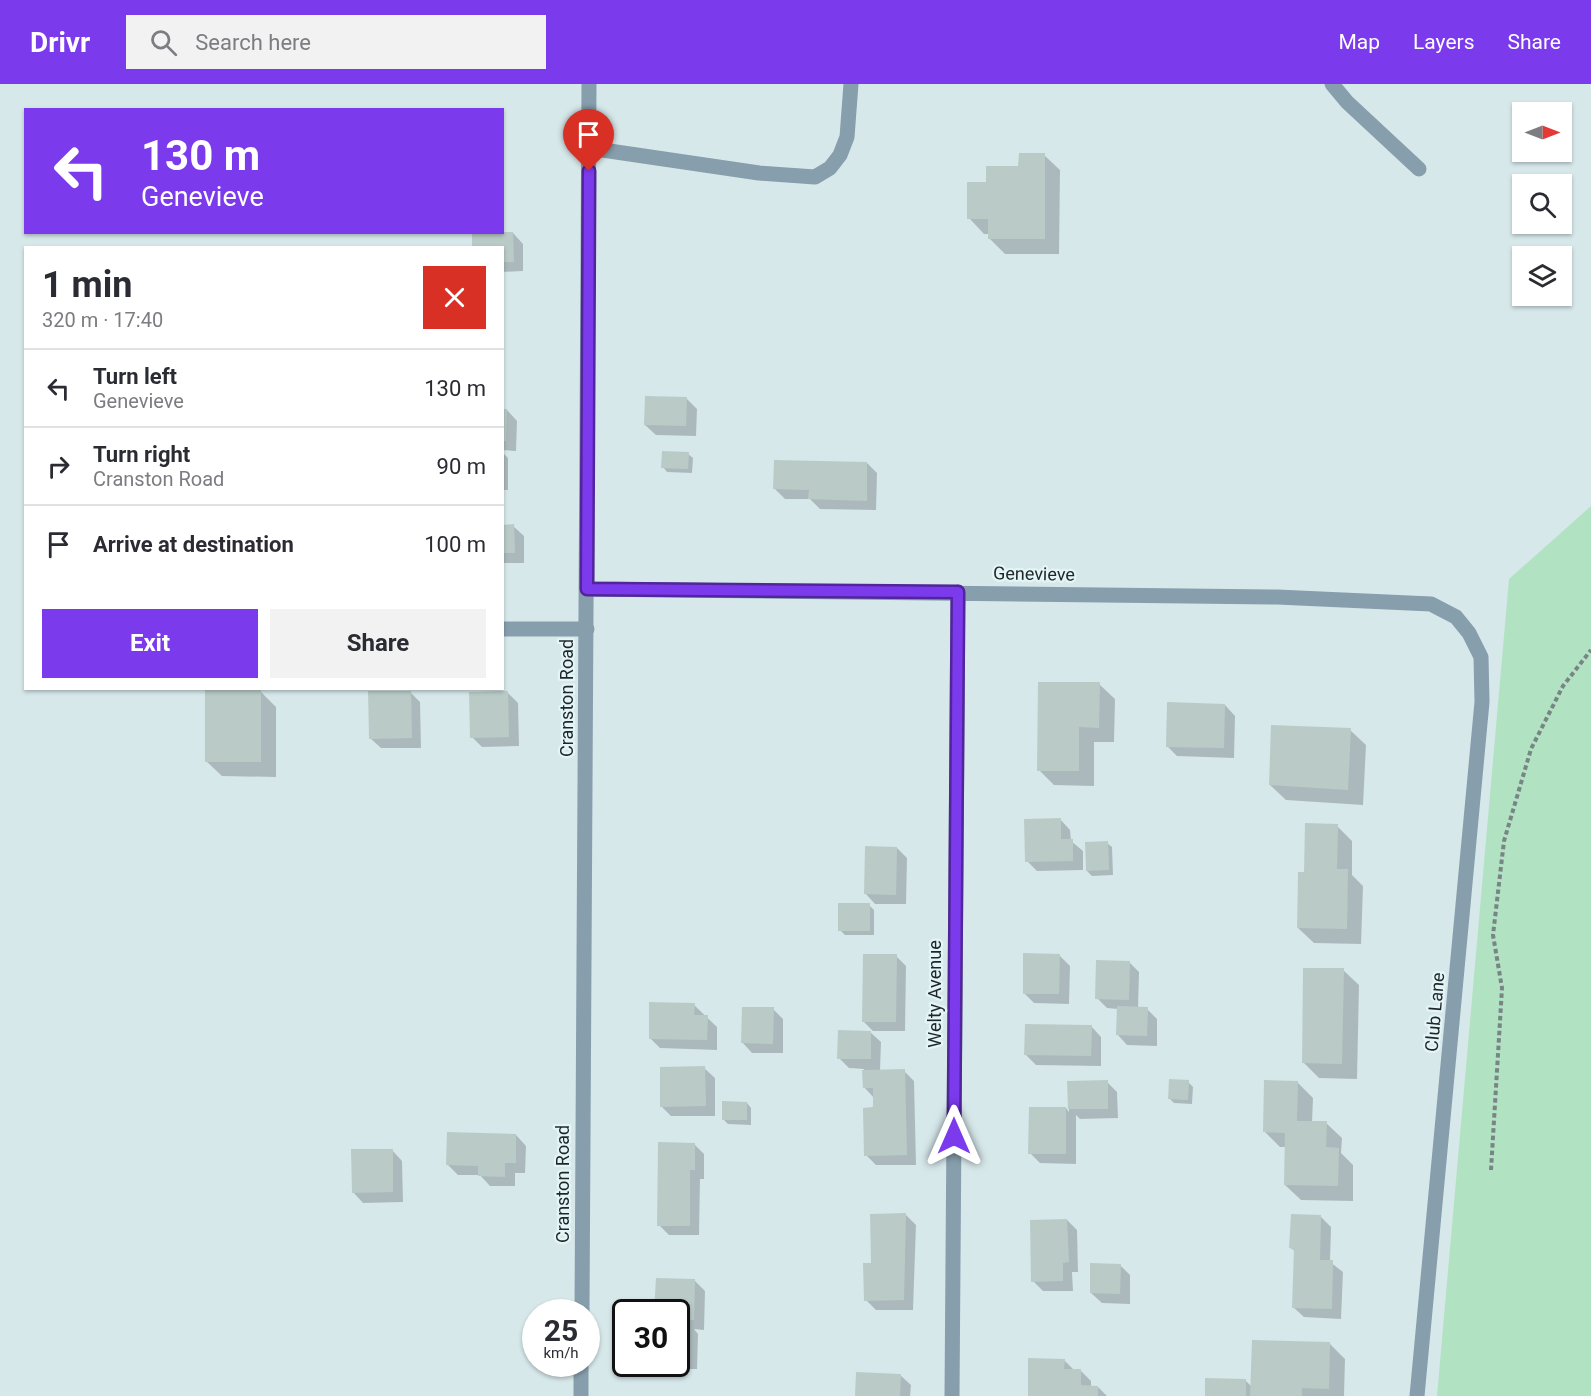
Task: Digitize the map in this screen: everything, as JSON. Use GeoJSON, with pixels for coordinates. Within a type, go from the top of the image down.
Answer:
{"type":"FeatureCollection","features":[{"type":"Feature","properties":{"kind":"street","name":"Cranston Road"},"geometry":{"type":"LineString","coordinates":[[582,1299],[589,84]]}},
{"type":"Feature","properties":{"kind":"street"},"geometry":{"type":"LineString","coordinates":[[589,148],[759,173],[815,177],[830,168],[847,137],[851,84]]}},
{"type":"Feature","properties":{"kind":"street"},"geometry":{"type":"LineString","coordinates":[[1332,84],[1347,102],[1419,169]]}},
{"type":"Feature","properties":{"kind":"street","name":"Genevieve"},"geometry":{"type":"LineString","coordinates":[[587,589],[1277,597],[1431,604],[1456,617],[1469,633]]}},
{"type":"Feature","properties":{"kind":"street","name":"Welty Avenue"},"geometry":{"type":"LineString","coordinates":[[952,1396],[958,592]]}},
{"type":"Feature","properties":{"kind":"street"},"geometry":{"type":"LineString","coordinates":[[504,629],[587,629]]}},
{"type":"Feature","properties":{"kind":"street","name":"Club Lane"},"geometry":{"type":"LineString","coordinates":[[1417,1396],[1479,753],[1482,702],[1481,657],[1469,633]]}},
{"type":"Feature","properties":{"kind":"street"},"geometry":{"type":"LineString","coordinates":[[581,1377],[581,1396]]}},
{"type":"Feature","properties":{"kind":"path"},"geometry":{"type":"LineString","coordinates":[[1491,1170],[1502,988],[1493,935],[1504,841],[1531,749],[1563,686],[1591,650]]}},
{"type":"Feature","properties":{"kind":"green space"},"geometry":{"type":"Polygon","coordinates":[[[1591,506],[1591,1396],[1437,1396],[1509,579],[1591,506]]]}},
{"type":"Feature","properties":{"kind":"building"},"geometry":{"type":"Polygon","coordinates":[[[1019,153],[1045,153],[1045,239],[988,239],[988,219],[967,219],[967,182],[986,182],[986,166],[1018,166],[1019,153]]]}},
{"type":"Feature","properties":{"kind":"building"},"geometry":{"type":"Polygon","coordinates":[[[513,232],[514,262],[504,262],[504,246],[472,246],[472,234],[513,232]]]}},
{"type":"Feature","properties":{"kind":"building"},"geometry":{"type":"Polygon","coordinates":[[[645,396],[687,397],[686,426],[644,425],[645,396]]]}},
{"type":"Feature","properties":{"kind":"building"},"geometry":{"type":"Polygon","coordinates":[[[504,409],[507,409],[506,441],[504,441],[504,409]]]}},
{"type":"Feature","properties":{"kind":"building"},"geometry":{"type":"Polygon","coordinates":[[[662,451],[689,452],[688,469],[661,468],[662,451]]]}},
{"type":"Feature","properties":{"kind":"building"},"geometry":{"type":"Polygon","coordinates":[[[774,460],[867,462],[867,501],[808,499],[809,490],[773,489],[774,460]]]}},
{"type":"Feature","properties":{"kind":"building"},"geometry":{"type":"Polygon","coordinates":[[[514,524],[515,553],[504,553],[504,525],[514,524]]]}},
{"type":"Feature","properties":{"kind":"building"},"geometry":{"type":"Polygon","coordinates":[[[1038,682],[1100,682],[1099,728],[1079,727],[1079,771],[1037,771],[1038,682]]]}},
{"type":"Feature","properties":{"kind":"building"},"geometry":{"type":"Polygon","coordinates":[[[205,690],[261,690],[261,762],[205,762],[205,690]]]}},
{"type":"Feature","properties":{"kind":"building"},"geometry":{"type":"Polygon","coordinates":[[[368,691],[411,691],[412,738],[369,739],[368,691]]]}},
{"type":"Feature","properties":{"kind":"building"},"geometry":{"type":"Polygon","coordinates":[[[508,691],[509,737],[470,738],[469,692],[508,691]]]}},
{"type":"Feature","properties":{"kind":"building"},"geometry":{"type":"Polygon","coordinates":[[[1167,702],[1225,704],[1224,748],[1166,747],[1167,702]]]}},
{"type":"Feature","properties":{"kind":"building"},"geometry":{"type":"Polygon","coordinates":[[[1271,725],[1351,728],[1348,790],[1269,785],[1271,725]]]}},
{"type":"Feature","properties":{"kind":"building"},"geometry":{"type":"Polygon","coordinates":[[[1061,818],[1061,839],[1073,839],[1073,861],[1025,862],[1024,819],[1061,818]]]}},
{"type":"Feature","properties":{"kind":"building"},"geometry":{"type":"Polygon","coordinates":[[[1305,823],[1338,824],[1337,869],[1348,869],[1347,929],[1297,928],[1298,872],[1304,872],[1305,823]]]}},
{"type":"Feature","properties":{"kind":"building"},"geometry":{"type":"Polygon","coordinates":[[[1108,841],[1109,870],[1086,871],[1085,842],[1108,841]]]}},
{"type":"Feature","properties":{"kind":"building"},"geometry":{"type":"Polygon","coordinates":[[[865,846],[897,847],[896,895],[864,894],[865,846]]]}},
{"type":"Feature","properties":{"kind":"building"},"geometry":{"type":"Polygon","coordinates":[[[838,903],[870,903],[870,931],[838,931],[838,903]]]}},
{"type":"Feature","properties":{"kind":"building"},"geometry":{"type":"Polygon","coordinates":[[[1023,953],[1060,954],[1059,994],[1023,994],[1023,953]]]}},
{"type":"Feature","properties":{"kind":"building"},"geometry":{"type":"Polygon","coordinates":[[[863,954],[897,954],[896,1022],[862,1022],[863,954]]]}},
{"type":"Feature","properties":{"kind":"building"},"geometry":{"type":"Polygon","coordinates":[[[1096,960],[1130,961],[1129,1000],[1095,999],[1096,960]]]}},
{"type":"Feature","properties":{"kind":"building"},"geometry":{"type":"Polygon","coordinates":[[[1303,968],[1344,968],[1342,1064],[1302,1063],[1303,968]]]}},
{"type":"Feature","properties":{"kind":"building"},"geometry":{"type":"Polygon","coordinates":[[[649,1002],[695,1003],[694,1015],[708,1015],[707,1040],[649,1039],[649,1002]]]}},
{"type":"Feature","properties":{"kind":"building"},"geometry":{"type":"Polygon","coordinates":[[[1117,1006],[1148,1007],[1147,1036],[1116,1035],[1117,1006]]]}},
{"type":"Feature","properties":{"kind":"building"},"geometry":{"type":"Polygon","coordinates":[[[742,1007],[774,1007],[773,1044],[741,1043],[742,1007]]]}},
{"type":"Feature","properties":{"kind":"building"},"geometry":{"type":"Polygon","coordinates":[[[1025,1024],[1092,1025],[1091,1056],[1024,1055],[1025,1024]]]}},
{"type":"Feature","properties":{"kind":"building"},"geometry":{"type":"Polygon","coordinates":[[[838,1030],[871,1031],[871,1059],[837,1059],[838,1030]]]}},
{"type":"Feature","properties":{"kind":"building"},"geometry":{"type":"Polygon","coordinates":[[[705,1066],[706,1106],[660,1107],[660,1067],[705,1066]]]}},
{"type":"Feature","properties":{"kind":"building"},"geometry":{"type":"Polygon","coordinates":[[[905,1069],[907,1155],[864,1156],[863,1108],[873,1107],[873,1088],[863,1088],[862,1070],[905,1069]]]}},
{"type":"Feature","properties":{"kind":"building"},"geometry":{"type":"Polygon","coordinates":[[[1169,1079],[1189,1080],[1188,1100],[1168,1099],[1169,1079]]]}},
{"type":"Feature","properties":{"kind":"building"},"geometry":{"type":"Polygon","coordinates":[[[1108,1080],[1108,1109],[1068,1109],[1067,1081],[1108,1080]]]}},
{"type":"Feature","properties":{"kind":"building"},"geometry":{"type":"Polygon","coordinates":[[[1264,1080],[1298,1081],[1297,1121],[1327,1121],[1326,1147],[1339,1148],[1338,1186],[1284,1185],[1285,1133],[1263,1132],[1264,1080]]]}},
{"type":"Feature","properties":{"kind":"building"},"geometry":{"type":"Polygon","coordinates":[[[722,1101],[747,1102],[747,1120],[722,1120],[722,1101]]]}},
{"type":"Feature","properties":{"kind":"building"},"geometry":{"type":"Polygon","coordinates":[[[1029,1107],[1066,1107],[1066,1154],[1028,1154],[1029,1107]]]}},
{"type":"Feature","properties":{"kind":"building"},"geometry":{"type":"Polygon","coordinates":[[[447,1132],[516,1134],[516,1163],[505,1163],[505,1177],[478,1176],[478,1166],[446,1165],[447,1132]]]}},
{"type":"Feature","properties":{"kind":"building"},"geometry":{"type":"Polygon","coordinates":[[[658,1142],[695,1143],[695,1170],[690,1170],[690,1226],[657,1226],[658,1142]]]}},
{"type":"Feature","properties":{"kind":"building"},"geometry":{"type":"Polygon","coordinates":[[[351,1149],[393,1149],[393,1192],[352,1193],[351,1149]]]}},
{"type":"Feature","properties":{"kind":"building"},"geometry":{"type":"Polygon","coordinates":[[[906,1213],[904,1300],[864,1301],[863,1263],[871,1263],[870,1214],[906,1213]]]}},
{"type":"Feature","properties":{"kind":"building"},"geometry":{"type":"Polygon","coordinates":[[[1291,1214],[1321,1215],[1320,1260],[1333,1260],[1332,1309],[1292,1308],[1294,1249],[1289,1248],[1291,1214]]]}},
{"type":"Feature","properties":{"kind":"building"},"geometry":{"type":"Polygon","coordinates":[[[1067,1219],[1069,1262],[1063,1263],[1063,1281],[1031,1282],[1030,1220],[1067,1219]]]}},
{"type":"Feature","properties":{"kind":"building"},"geometry":{"type":"Polygon","coordinates":[[[1090,1263],[1121,1264],[1120,1294],[1090,1293],[1090,1263]]]}},
{"type":"Feature","properties":{"kind":"building"},"geometry":{"type":"Polygon","coordinates":[[[656,1278],[695,1279],[694,1320],[690,1320],[690,1299],[655,1299],[656,1278]]]}},
{"type":"Feature","properties":{"kind":"building"},"geometry":{"type":"Polygon","coordinates":[[[1252,1340],[1330,1342],[1329,1389],[1302,1388],[1302,1396],[1250,1396],[1252,1340]]]}},
{"type":"Feature","properties":{"kind":"building"},"geometry":{"type":"Polygon","coordinates":[[[1028,1358],[1065,1359],[1064,1369],[1081,1369],[1081,1385],[1098,1386],[1098,1396],[1028,1396],[1028,1358]]]}},
{"type":"Feature","properties":{"kind":"building"},"geometry":{"type":"Polygon","coordinates":[[[856,1372],[901,1374],[900,1396],[855,1396],[856,1372]]]}},
{"type":"Feature","properties":{"kind":"building"},"geometry":{"type":"Polygon","coordinates":[[[1205,1378],[1246,1379],[1246,1396],[1205,1396],[1205,1378]]]}},
{"type":"Feature","properties":{"kind":"route"},"geometry":{"type":"LineString","coordinates":[[589,171],[587,589],[958,592],[954,1136]]}}]}
